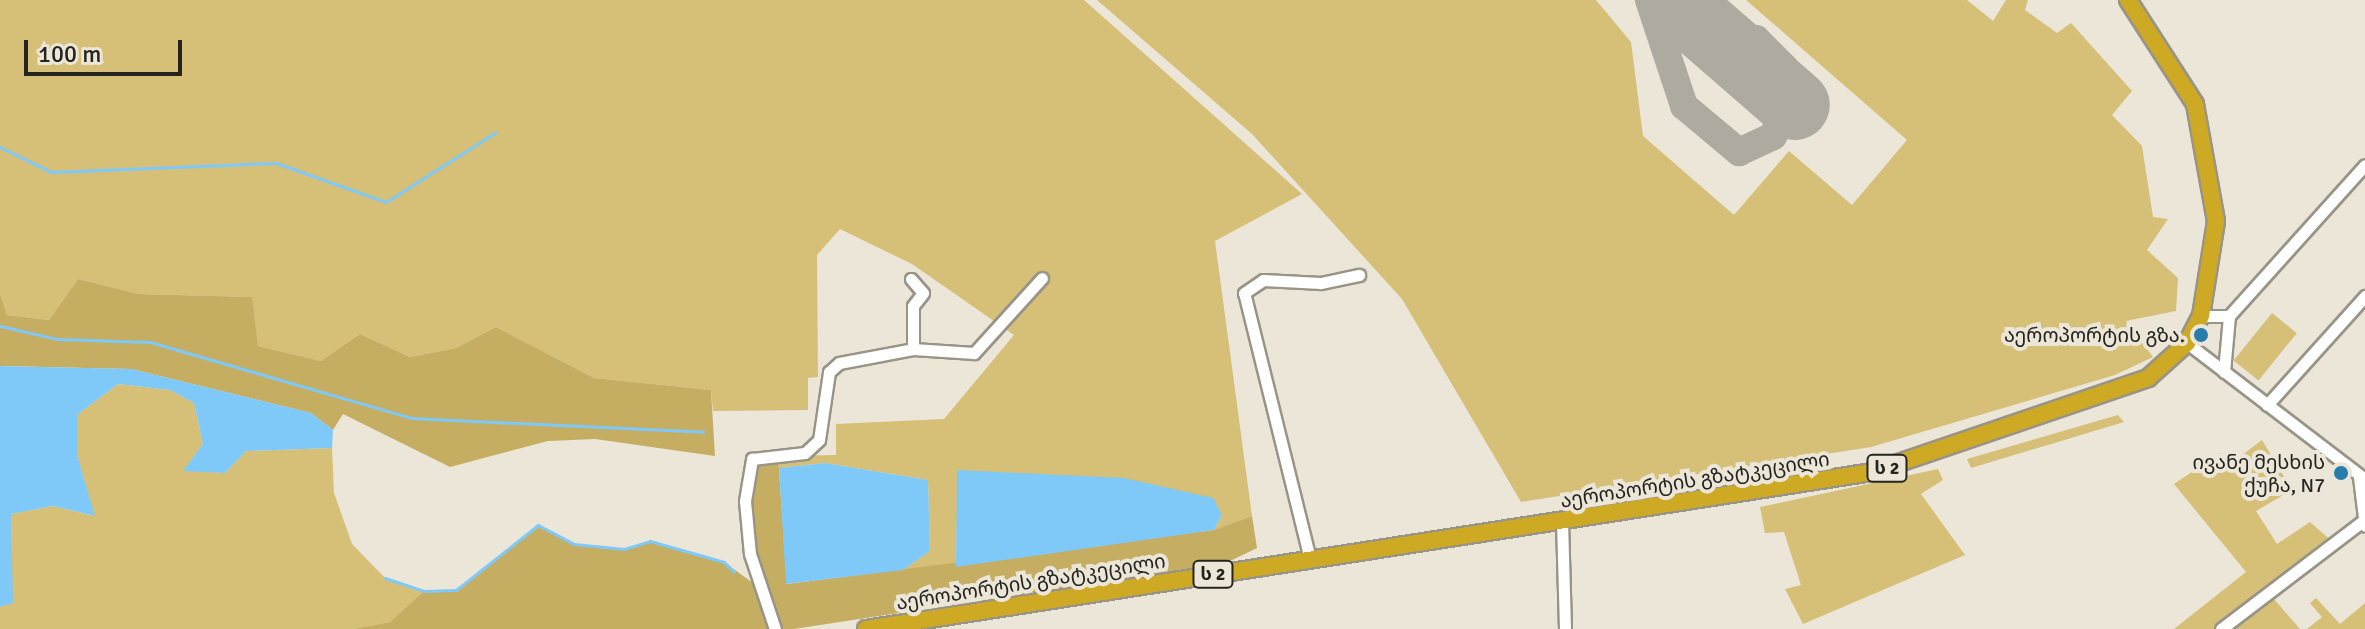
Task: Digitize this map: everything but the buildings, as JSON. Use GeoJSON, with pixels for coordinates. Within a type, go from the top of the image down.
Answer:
{"type":"FeatureCollection","features":[{"type":"Feature","properties":{"kind":"highway","name":"აეროპორტის გზატკეცილი"},"geometry":{"type":"LineString","coordinates":[[866,629],[1562,521],[1929,456],[2104,397],[2161,369],[2187,343],[2201,316],[2216,221],[2206,146],[2178,68],[2128,0]]}},
{"type":"Feature","properties":{"kind":"street"},"geometry":{"type":"LineString","coordinates":[[2224,372],[2229,316],[2363,170]]}},
{"type":"Feature","properties":{"kind":"street"},"geometry":{"type":"LineString","coordinates":[[1310,559],[1244,293],[1263,280],[1321,283],[1359,275]]}},
{"type":"Feature","properties":{"kind":"street"},"geometry":{"type":"LineString","coordinates":[[775,629],[750,554],[745,501],[752,459],[805,453],[819,440],[829,372],[839,363],[913,349],[974,353],[1042,278]]}},
{"type":"Feature","properties":{"kind":"street"},"geometry":{"type":"LineString","coordinates":[[911,279],[923,293],[913,306],[913,349]]}},
{"type":"Feature","properties":{"kind":"street"},"geometry":{"type":"LineString","coordinates":[[2267,405],[2365,296]]}},
{"type":"Feature","properties":{"kind":"street"},"geometry":{"type":"LineString","coordinates":[[2201,316],[2229,316]]}},
{"type":"Feature","properties":{"kind":"street"},"geometry":{"type":"LineString","coordinates":[[2187,343],[2362,478],[2364,524],[2221,629]]}},
{"type":"Feature","properties":{"kind":"street"},"geometry":{"type":"LineString","coordinates":[[1562,521],[1565,629]]}},
{"type":"Feature","properties":{"kind":"shaded area"},"geometry":{"type":"Polygon","coordinates":[[[0,0],[1084,0],[1302,194],[1215,241],[1252,516],[1214,530],[1222,515],[958,470],[956,567],[903,570],[930,551],[928,480],[825,463],[779,468],[778,456],[836,455],[836,424],[944,419],[1014,335],[912,264],[840,229],[817,255],[818,377],[808,378],[808,410],[713,411],[711,390],[594,378],[496,327],[456,348],[410,357],[360,334],[321,361],[258,346],[251,297],[139,294],[78,279],[49,320],[7,315],[0,293],[0,0]]]}},
{"type":"Feature","properties":{"kind":"shaded area"},"geometry":{"type":"Polygon","coordinates":[[[1097,0],[1596,0],[1631,42],[1643,136],[1734,215],[1789,151],[1852,205],[1907,140],[1746,0],[1967,0],[1993,21],[2006,0],[2028,0],[2025,10],[2057,33],[2071,23],[2132,91],[2112,115],[2142,146],[2153,217],[2168,219],[2147,250],[2178,278],[2176,311],[2126,321],[2153,357],[2115,375],[1871,447],[1521,502],[1402,299],[1252,134],[1097,0]]]}},
{"type":"Feature","properties":{"kind":"shaded area"},"geometry":{"type":"Polygon","coordinates":[[[78,279],[139,294],[252,297],[258,346],[321,361],[360,334],[410,357],[456,348],[496,327],[594,378],[711,390],[715,456],[595,439],[548,441],[450,467],[343,414],[333,430],[311,413],[131,369],[0,366],[0,293],[7,315],[49,320],[78,279]]]}},
{"type":"Feature","properties":{"kind":"shaded area"},"geometry":{"type":"Polygon","coordinates":[[[2272,313],[2297,333],[2258,381],[2234,360],[2272,313]]]}},
{"type":"Feature","properties":{"kind":"shaded area"},"geometry":{"type":"Polygon","coordinates":[[[118,384],[170,390],[194,403],[203,444],[184,470],[225,473],[246,451],[332,448],[334,493],[352,544],[385,578],[424,591],[390,622],[353,629],[0,629],[0,607],[12,602],[11,514],[53,506],[94,516],[77,455],[77,415],[118,384]]]}},
{"type":"Feature","properties":{"kind":"shaded area"},"geometry":{"type":"Polygon","coordinates":[[[2118,415],[2124,422],[1971,468],[1967,459],[2118,415]]]}},
{"type":"Feature","properties":{"kind":"shaded area"},"geometry":{"type":"Polygon","coordinates":[[[2262,440],[2292,490],[2256,511],[2277,544],[2310,522],[2334,543],[2268,592],[2300,629],[2174,629],[2246,572],[2174,484],[2220,453],[2229,465],[2262,440]]]}},
{"type":"Feature","properties":{"kind":"shaded area"},"geometry":{"type":"Polygon","coordinates":[[[778,456],[787,584],[1214,530],[1252,516],[1257,548],[1226,563],[794,629],[353,629],[390,622],[424,591],[457,590],[538,525],[574,544],[624,549],[650,541],[724,562],[764,591],[745,501],[752,459],[778,456]]]}},
{"type":"Feature","properties":{"kind":"shaded area"},"geometry":{"type":"Polygon","coordinates":[[[1938,469],[1943,480],[1921,494],[1965,555],[1803,624],[1785,589],[1801,585],[1784,532],[1765,533],[1760,507],[1938,469]]]}},
{"type":"Feature","properties":{"kind":"shaded area"},"geometry":{"type":"Polygon","coordinates":[[[2316,598],[2340,624],[2365,603],[2365,629],[2307,629],[2322,617],[2310,603],[2316,598]]]}},
{"type":"Feature","properties":{"kind":"water"},"geometry":{"type":"Polygon","coordinates":[[[0,366],[131,369],[311,413],[333,430],[332,448],[246,451],[225,473],[183,471],[203,444],[194,403],[170,390],[118,384],[77,415],[77,455],[95,516],[53,506],[11,514],[13,603],[0,607],[0,366]]]}},
{"type":"Feature","properties":{"kind":"water"},"geometry":{"type":"Polygon","coordinates":[[[825,463],[928,480],[930,551],[903,570],[786,584],[779,468],[825,463]]]}},
{"type":"Feature","properties":{"kind":"water"},"geometry":{"type":"Polygon","coordinates":[[[957,470],[1124,478],[1213,498],[1222,515],[1214,530],[956,567],[957,470]]]}},
{"type":"Feature","properties":{"kind":"waterway"},"geometry":{"type":"LineString","coordinates":[[0,147],[51,172],[276,163],[386,202],[496,132]]}},
{"type":"Feature","properties":{"kind":"waterway"},"geometry":{"type":"LineString","coordinates":[[0,326],[57,339],[150,342],[411,418],[704,432]]}},
{"type":"Feature","properties":{"kind":"waterway"},"geometry":{"type":"LineString","coordinates":[[385,578],[424,591],[456,590],[538,525],[574,544],[624,549],[650,541],[724,562],[734,572]]}},
{"type":"Feature","properties":{"kind":"taxiway"},"geometry":{"type":"LineString","coordinates":[[1649,0],[1684,106],[1739,152],[1773,136],[1788,99],[1785,68],[1756,39],[1715,36]]}},
{"type":"Feature","properties":{"kind":"runway"},"geometry":{"type":"LineString","coordinates":[[1674,0],[1795,105]]}},
{"type":"Feature","properties":{"kind":"place","name":"აეროპორტის გზა."},"geometry":{"type":"Point","coordinates":[2201,335]}},
{"type":"Feature","properties":{"kind":"place","name":"ივანე მესხის ქუჩა, N7"},"geometry":{"type":"Point","coordinates":[2341,473]}}]}
